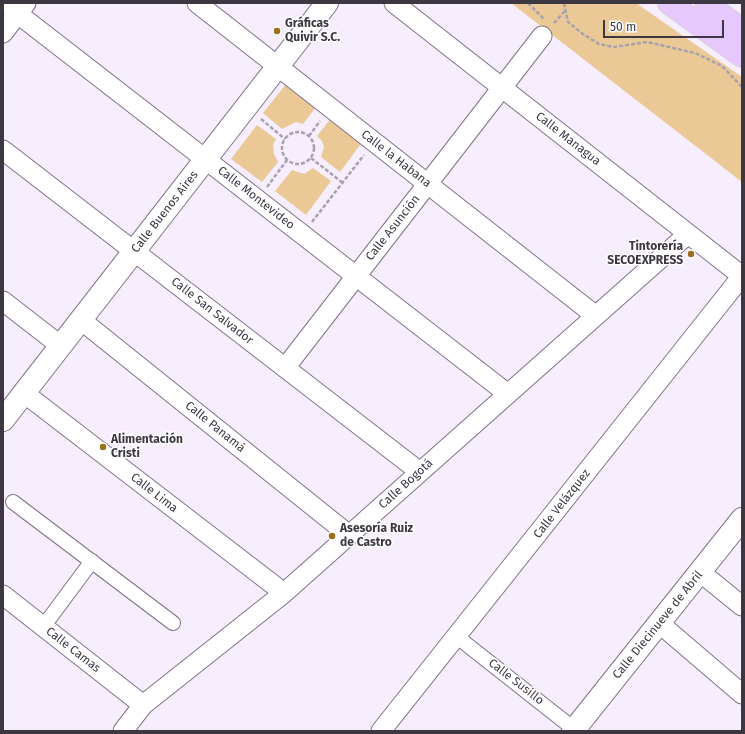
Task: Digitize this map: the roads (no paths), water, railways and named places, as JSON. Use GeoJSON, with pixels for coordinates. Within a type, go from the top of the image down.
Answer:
{"type":"FeatureCollection","features":[{"type":"Feature","properties":{"kind":"main road"},"geometry":{"type":"LineString","coordinates":[[669,3],[742,56]]}},
{"type":"Feature","properties":{"kind":"main road"},"geometry":{"type":"LineString","coordinates":[[706,3],[742,30]]}},
{"type":"Feature","properties":{"kind":"street","name":"Calle la Habana"},"geometry":{"type":"LineString","coordinates":[[197,3],[596,316]]}},
{"type":"Feature","properties":{"kind":"street","name":"Calle Buenos Aires"},"geometry":{"type":"LineString","coordinates":[[3,420],[327,3]]}},
{"type":"Feature","properties":{"kind":"street","name":"Calle Managua"},"geometry":{"type":"LineString","coordinates":[[394,3],[742,276]]}},
{"type":"Feature","properties":{"kind":"street"},"geometry":{"type":"LineString","coordinates":[[3,33],[16,7]]}},
{"type":"Feature","properties":{"kind":"street","name":"Calle Montevideo"},"geometry":{"type":"LineString","coordinates":[[16,7],[258,200],[508,394]]}},
{"type":"Feature","properties":{"kind":"street","name":"Calle Asunción"},"geometry":{"type":"LineString","coordinates":[[285,368],[502,87],[544,29]]}},
{"type":"Feature","properties":{"kind":"street","name":"Calle San Salvador"},"geometry":{"type":"LineString","coordinates":[[3,150],[420,472]]}},
{"type":"Feature","properties":{"kind":"street","name":"Calle Bogotá"},"geometry":{"type":"LineString","coordinates":[[122,731],[143,705],[284,594],[688,234]]}},
{"type":"Feature","properties":{"kind":"street","name":"Calle Velázquez"},"geometry":{"type":"LineString","coordinates":[[381,731],[742,276]]}},
{"type":"Feature","properties":{"kind":"street"},"geometry":{"type":"LineString","coordinates":[[3,301],[61,346]]}},
{"type":"Feature","properties":{"kind":"street","name":"Calle Panamá"},"geometry":{"type":"LineString","coordinates":[[81,320],[349,535]]}},
{"type":"Feature","properties":{"kind":"street","name":"Calle Lima"},"geometry":{"type":"LineString","coordinates":[[24,393],[284,594]]}},
{"type":"Feature","properties":{"kind":"street"},"geometry":{"type":"LineString","coordinates":[[13,502],[173,623]]}},
{"type":"Feature","properties":{"kind":"street","name":"Calle Diecinueve de Abril"},"geometry":{"type":"LineString","coordinates":[[574,730],[742,519]]}},
{"type":"Feature","properties":{"kind":"street"},"geometry":{"type":"LineString","coordinates":[[43,627],[92,561]]}},
{"type":"Feature","properties":{"kind":"street"},"geometry":{"type":"LineString","coordinates":[[700,572],[742,606]]}},
{"type":"Feature","properties":{"kind":"street","name":"Calle Camas"},"geometry":{"type":"LineString","coordinates":[[3,595],[143,705]]}},
{"type":"Feature","properties":{"kind":"street"},"geometry":{"type":"LineString","coordinates":[[659,624],[742,694]]}},
{"type":"Feature","properties":{"kind":"street","name":"Calle Susillo"},"geometry":{"type":"LineString","coordinates":[[456,636],[574,730]]}},
{"type":"Feature","properties":{"kind":"place","name":"Gráficas Quivir S.C."},"geometry":{"type":"Point","coordinates":[277,31]}},
{"type":"Feature","properties":{"kind":"place","name":"Tintorería SECOEXPRESS"},"geometry":{"type":"Point","coordinates":[691,254]}},
{"type":"Feature","properties":{"kind":"place","name":"Alimentación Cristi"},"geometry":{"type":"Point","coordinates":[103,447]}},
{"type":"Feature","properties":{"kind":"place","name":"Asesoría Ruiz de Castro"},"geometry":{"type":"Point","coordinates":[332,536]}}]}
